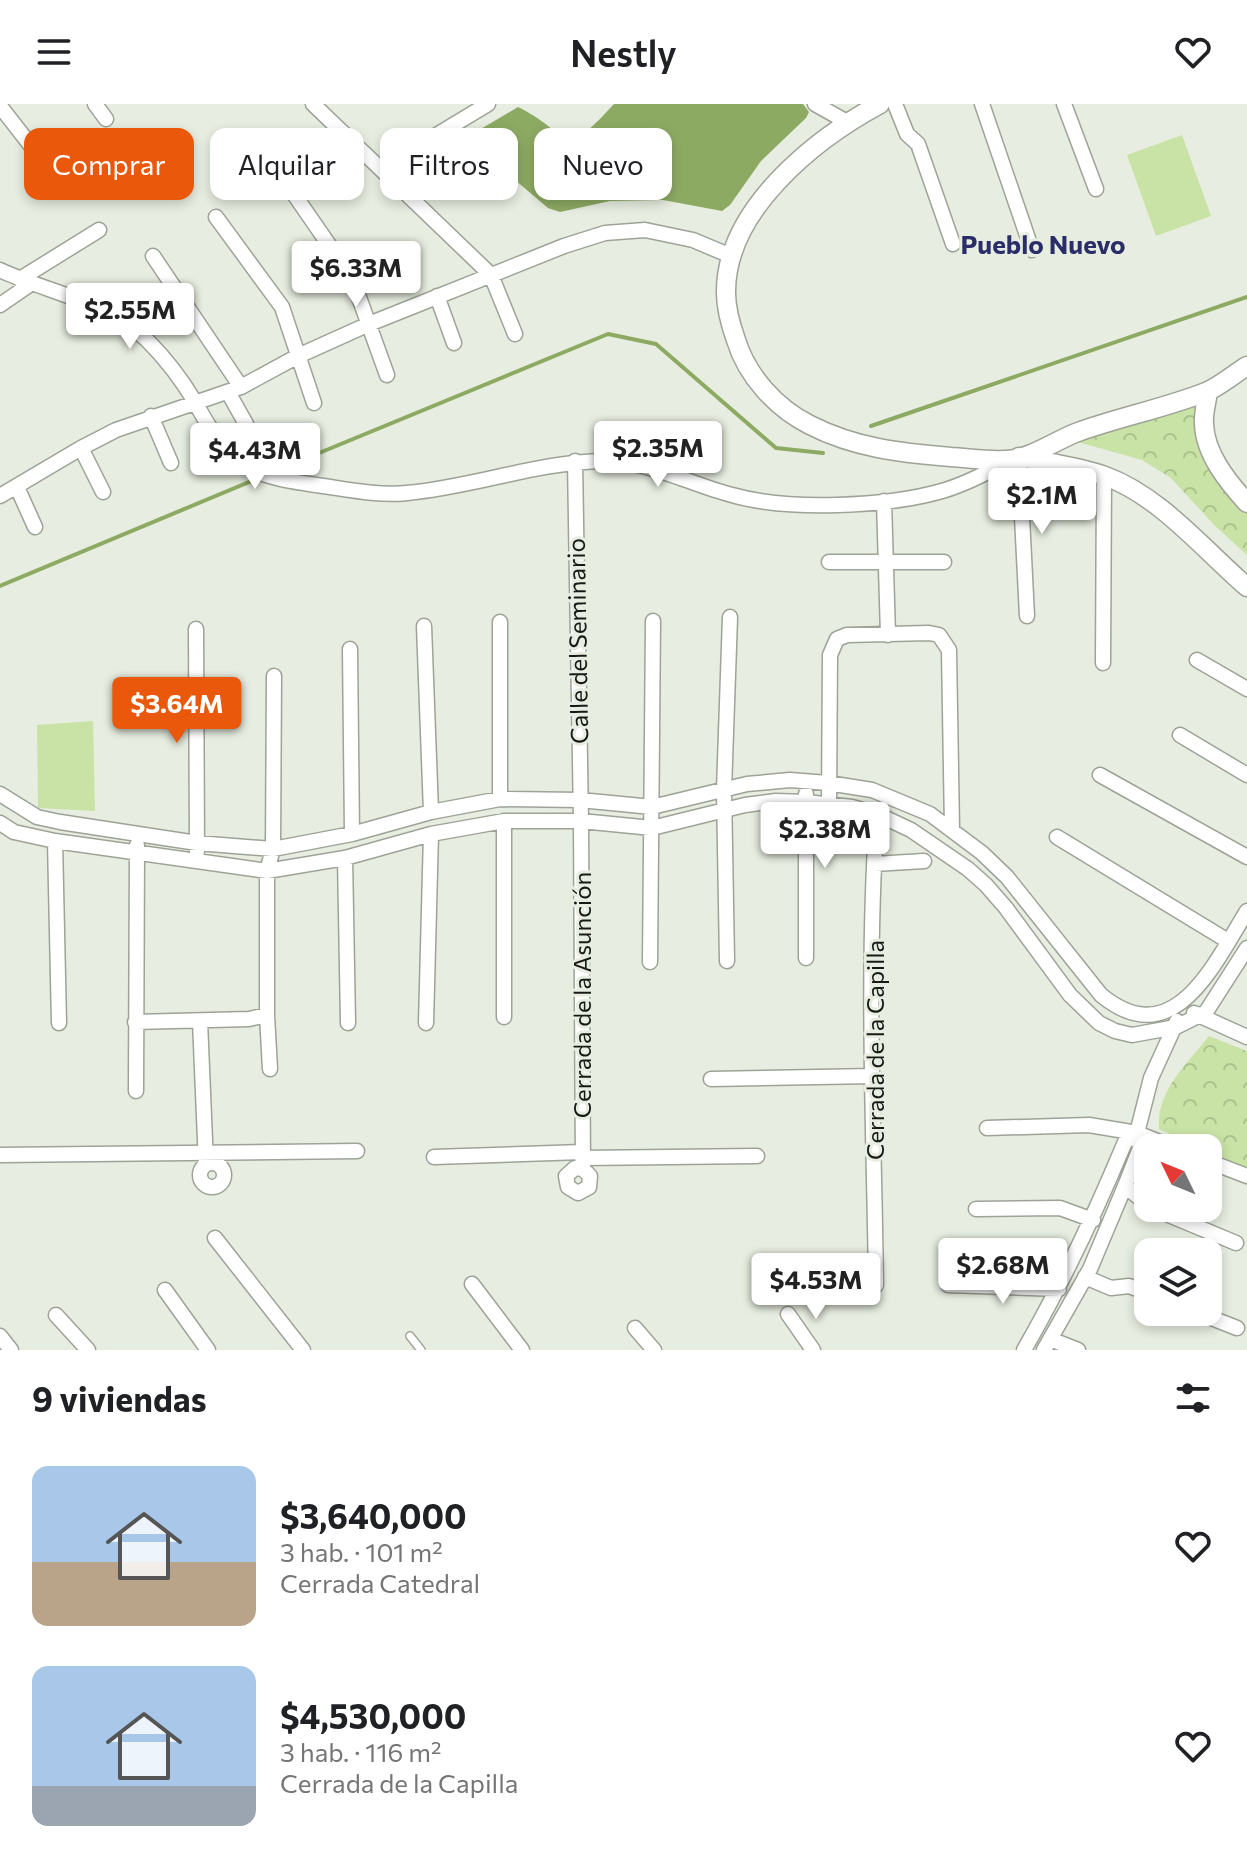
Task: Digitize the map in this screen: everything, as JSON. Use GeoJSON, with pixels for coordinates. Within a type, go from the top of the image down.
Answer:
{"type":"FeatureCollection","features":[{"type":"Feature","properties":{"kind":"street"},"geometry":{"type":"LineString","coordinates":[[95,104],[106,119]]}},
{"type":"Feature","properties":{"kind":"street"},"geometry":{"type":"LineString","coordinates":[[313,104],[380,166]]}},
{"type":"Feature","properties":{"kind":"street"},"geometry":{"type":"LineString","coordinates":[[448,128],[488,104]]}},
{"type":"Feature","properties":{"kind":"street"},"geometry":{"type":"LineString","coordinates":[[815,104],[847,122]]}},
{"type":"Feature","properties":{"kind":"street"},"geometry":{"type":"LineString","coordinates":[[880,104],[847,122],[797,163],[764,198],[745,224],[731,256],[726,293],[731,325],[745,364],[763,389],[806,424],[866,447],[898,453],[1014,459],[1104,476],[1149,499],[1247,587]]}},
{"type":"Feature","properties":{"kind":"street"},"geometry":{"type":"LineString","coordinates":[[895,104],[907,134],[918,144],[953,244]]}},
{"type":"Feature","properties":{"kind":"street"},"geometry":{"type":"LineString","coordinates":[[982,104],[1032,250]]}},
{"type":"Feature","properties":{"kind":"street"},"geometry":{"type":"LineString","coordinates":[[1064,104],[1096,189]]}},
{"type":"Feature","properties":{"kind":"street"},"geometry":{"type":"LineString","coordinates":[[0,106],[24,137]]}},
{"type":"Feature","properties":{"kind":"street"},"geometry":{"type":"LineString","coordinates":[[298,200],[352,278],[387,375]]}},
{"type":"Feature","properties":{"kind":"street"},"geometry":{"type":"LineString","coordinates":[[415,200],[491,275],[515,334]]}},
{"type":"Feature","properties":{"kind":"street"},"geometry":{"type":"LineString","coordinates":[[216,217],[282,307],[314,403]]}},
{"type":"Feature","properties":{"kind":"street"},"geometry":{"type":"LineString","coordinates":[[0,305],[26,281],[99,230]]}},
{"type":"Feature","properties":{"kind":"street"},"geometry":{"type":"LineString","coordinates":[[0,496],[81,448],[151,416],[235,390],[298,356],[369,324],[564,246],[605,233],[645,230],[693,240],[731,256]]}},
{"type":"Feature","properties":{"kind":"street"},"geometry":{"type":"LineString","coordinates":[[153,256],[235,390],[246,424]]}},
{"type":"Feature","properties":{"kind":"street"},"geometry":{"type":"LineString","coordinates":[[0,270],[102,309],[129,326],[167,363],[196,403],[206,424],[234,460],[260,473],[292,482],[403,494],[575,461],[621,461],[661,470],[732,496],[774,503],[819,505],[884,501],[941,492],[975,480],[1076,432],[1208,391],[1247,366]]}},
{"type":"Feature","properties":{"kind":"street"},"geometry":{"type":"LineString","coordinates":[[437,296],[454,343]]}},
{"type":"Feature","properties":{"kind":"street"},"geometry":{"type":"LineString","coordinates":[[1208,391],[1204,423],[1208,444],[1231,485],[1247,503]]}},
{"type":"Feature","properties":{"kind":"street"},"geometry":{"type":"LineString","coordinates":[[151,416],[171,463]]}},
{"type":"Feature","properties":{"kind":"street"},"geometry":{"type":"LineString","coordinates":[[81,448],[103,492]]}},
{"type":"Feature","properties":{"kind":"street"},"geometry":{"type":"LineString","coordinates":[[1014,459],[1027,616]]}},
{"type":"Feature","properties":{"kind":"street","name":"Calle del Seminario"},"geometry":{"type":"LineString","coordinates":[[575,461],[581,821]]}},
{"type":"Feature","properties":{"kind":"street"},"geometry":{"type":"LineString","coordinates":[[1103,663],[1104,476]]}},
{"type":"Feature","properties":{"kind":"street"},"geometry":{"type":"LineString","coordinates":[[17,487],[35,527]]}},
{"type":"Feature","properties":{"kind":"street"},"geometry":{"type":"LineString","coordinates":[[884,501],[888,635]]}},
{"type":"Feature","properties":{"kind":"street"},"geometry":{"type":"LineString","coordinates":[[829,562],[944,562]]}},
{"type":"Feature","properties":{"kind":"street"},"geometry":{"type":"LineString","coordinates":[[727,961],[724,790],[730,617]]}},
{"type":"Feature","properties":{"kind":"street"},"geometry":{"type":"LineString","coordinates":[[650,962],[653,621]]}},
{"type":"Feature","properties":{"kind":"street"},"geometry":{"type":"LineString","coordinates":[[500,622],[500,799]]}},
{"type":"Feature","properties":{"kind":"street"},"geometry":{"type":"LineString","coordinates":[[424,626],[431,812]]}},
{"type":"Feature","properties":{"kind":"street"},"geometry":{"type":"LineString","coordinates":[[196,629],[197,861]]}},
{"type":"Feature","properties":{"kind":"street"},"geometry":{"type":"LineString","coordinates":[[829,805],[830,655],[837,639],[847,635],[939,635],[949,650],[952,829]]}},
{"type":"Feature","properties":{"kind":"street"},"geometry":{"type":"LineString","coordinates":[[350,649],[352,834]]}},
{"type":"Feature","properties":{"kind":"street"},"geometry":{"type":"LineString","coordinates":[[1197,660],[1247,689]]}},
{"type":"Feature","properties":{"kind":"street"},"geometry":{"type":"LineString","coordinates":[[270,1069],[267,871],[273,849],[274,676]]}},
{"type":"Feature","properties":{"kind":"street"},"geometry":{"type":"LineString","coordinates":[[1180,735],[1247,775]]}},
{"type":"Feature","properties":{"kind":"street"},"geometry":{"type":"LineString","coordinates":[[1100,775],[1247,857]]}},
{"type":"Feature","properties":{"kind":"street"},"geometry":{"type":"LineString","coordinates":[[0,794],[37,817],[197,843],[273,849],[500,799],[580,800],[652,807],[747,784],[790,780],[872,790],[902,800],[952,829],[1007,877],[1084,975],[1115,1006],[1128,1012],[1147,1014],[1180,1006],[1194,993],[1247,911]]}},
{"type":"Feature","properties":{"kind":"street"},"geometry":{"type":"LineString","coordinates":[[805,782],[806,958]]}},
{"type":"Feature","properties":{"kind":"street"},"geometry":{"type":"LineString","coordinates":[[0,823],[7,833],[267,871],[345,858],[431,834],[504,821],[581,821],[652,828],[776,801],[806,802],[852,807],[877,814],[911,830],[943,851],[986,885],[1070,995],[1099,1023],[1115,1031],[1132,1035],[1176,1027],[1200,1016],[1206,1012],[1247,948]]}},
{"type":"Feature","properties":{"kind":"street","name":"Cerrada de la Capilla"},"geometry":{"type":"LineString","coordinates":[[876,1285],[873,1076],[877,814]]}},
{"type":"Feature","properties":{"kind":"street"},"geometry":{"type":"LineString","coordinates":[[504,821],[504,1017]]}},
{"type":"Feature","properties":{"kind":"street","name":"Cerrada de la Asunción"},"geometry":{"type":"LineString","coordinates":[[581,821],[582,1160]]}},
{"type":"Feature","properties":{"kind":"street"},"geometry":{"type":"LineString","coordinates":[[136,1091],[138,833]]}},
{"type":"Feature","properties":{"kind":"street"},"geometry":{"type":"LineString","coordinates":[[426,1023],[431,834]]}},
{"type":"Feature","properties":{"kind":"street"},"geometry":{"type":"LineString","coordinates":[[1057,837],[1228,941]]}},
{"type":"Feature","properties":{"kind":"street"},"geometry":{"type":"LineString","coordinates":[[55,841],[59,1023]]}},
{"type":"Feature","properties":{"kind":"street"},"geometry":{"type":"LineString","coordinates":[[345,858],[348,1023]]}},
{"type":"Feature","properties":{"kind":"street"},"geometry":{"type":"LineString","coordinates":[[874,864],[924,861]]}},
{"type":"Feature","properties":{"kind":"street"},"geometry":{"type":"LineString","coordinates":[[1078,1350],[1047,1345],[1085,1277],[1140,1148],[1137,1133],[1151,1078],[1176,1027],[1180,1006]]}},
{"type":"Feature","properties":{"kind":"street"},"geometry":{"type":"LineString","coordinates":[[1180,1006],[1247,1037]]}},
{"type":"Feature","properties":{"kind":"street"},"geometry":{"type":"LineString","coordinates":[[135,1022],[249,1019],[267,1015]]}},
{"type":"Feature","properties":{"kind":"street"},"geometry":{"type":"LineString","coordinates":[[200,1021],[206,1158]]}},
{"type":"Feature","properties":{"kind":"street"},"geometry":{"type":"LineString","coordinates":[[711,1079],[873,1076]]}},
{"type":"Feature","properties":{"kind":"street"},"geometry":{"type":"LineString","coordinates":[[987,1128],[1089,1125],[1137,1133]]}},
{"type":"Feature","properties":{"kind":"street"},"geometry":{"type":"LineString","coordinates":[[1024,1350],[1093,1220],[1125,1142],[1137,1133]]}},
{"type":"Feature","properties":{"kind":"street"},"geometry":{"type":"LineString","coordinates":[[0,1155],[206,1158],[357,1151]]}},
{"type":"Feature","properties":{"kind":"street"},"geometry":{"type":"LineString","coordinates":[[434,1157],[582,1160],[757,1156]]}},
{"type":"Feature","properties":{"kind":"street"},"geometry":{"type":"LineString","coordinates":[[1222,1166],[1247,1176]]}},
{"type":"Feature","properties":{"kind":"street"},"geometry":{"type":"LineString","coordinates":[[1125,1186],[1134,1193]]}},
{"type":"Feature","properties":{"kind":"street"},"geometry":{"type":"LineString","coordinates":[[976,1209],[1060,1208],[1093,1220]]}},
{"type":"Feature","properties":{"kind":"street"},"geometry":{"type":"LineString","coordinates":[[1187,1222],[1236,1243]]}},
{"type":"Feature","properties":{"kind":"street"},"geometry":{"type":"LineString","coordinates":[[215,1238],[303,1350]]}},
{"type":"Feature","properties":{"kind":"street"},"geometry":{"type":"LineString","coordinates":[[1085,1277],[1111,1288],[1134,1288]]}},
{"type":"Feature","properties":{"kind":"street"},"geometry":{"type":"LineString","coordinates":[[472,1284],[522,1350]]}},
{"type":"Feature","properties":{"kind":"street"},"geometry":{"type":"LineString","coordinates":[[948,1285],[1059,1289]]}},
{"type":"Feature","properties":{"kind":"street"},"geometry":{"type":"LineString","coordinates":[[165,1290],[208,1350]]}},
{"type":"Feature","properties":{"kind":"street"},"geometry":{"type":"LineString","coordinates":[[788,1314],[813,1350]]}},
{"type":"Feature","properties":{"kind":"street"},"geometry":{"type":"LineString","coordinates":[[56,1315],[88,1350]]}},
{"type":"Feature","properties":{"kind":"street"},"geometry":{"type":"LineString","coordinates":[[1222,1322],[1237,1328]]}},
{"type":"Feature","properties":{"kind":"street"},"geometry":{"type":"LineString","coordinates":[[635,1328],[654,1350]]}},
{"type":"Feature","properties":{"kind":"street"},"geometry":{"type":"LineString","coordinates":[[0,1336],[11,1350]]}},
{"type":"Feature","properties":{"kind":"lane"},"geometry":{"type":"LineString","coordinates":[[410,1336],[421,1350]]}},
{"type":"Feature","properties":{"kind":"green space"},"geometry":{"type":"Polygon","coordinates":[[[1182,135],[1211,216],[1156,236],[1127,155],[1182,135]]]}},
{"type":"Feature","properties":{"kind":"green space"},"geometry":{"type":"Polygon","coordinates":[[[1194,393],[1203,432],[1247,494],[1247,555],[1215,526],[1171,478],[1142,460],[1078,442],[1194,393]]]}},
{"type":"Feature","properties":{"kind":"green space"},"geometry":{"type":"Polygon","coordinates":[[[93,721],[95,811],[38,808],[37,725],[93,721]]]}},
{"type":"Feature","properties":{"kind":"green space"},"geometry":{"type":"Polygon","coordinates":[[[1209,1036],[1247,1051],[1247,1168],[1222,1157],[1222,1134],[1170,1134],[1159,1129],[1162,1102],[1183,1068],[1209,1036]]]}},
{"type":"Feature","properties":{"kind":"shaded area"},"geometry":{"type":"Polygon","coordinates":[[[614,104],[803,104],[809,112],[761,161],[730,205],[722,211],[663,200],[672,200],[672,128],[589,128],[614,104]]]}},
{"type":"Feature","properties":{"kind":"shaded area"},"geometry":{"type":"Polygon","coordinates":[[[518,107],[551,128],[534,128],[534,196],[518,182],[518,128],[482,128],[518,107]]]}},
{"type":"Feature","properties":{"kind":"shaded area"},"geometry":{"type":"Polygon","coordinates":[[[539,200],[663,200],[610,201],[560,212],[539,200]]]}},
{"type":"Feature","properties":{"kind":"waterway"},"geometry":{"type":"LineString","coordinates":[[871,426],[1247,297]]}},
{"type":"Feature","properties":{"kind":"waterway"},"geometry":{"type":"LineString","coordinates":[[273,472],[608,334],[656,344],[776,448],[823,453]]}},
{"type":"Feature","properties":{"kind":"waterway"},"geometry":{"type":"LineString","coordinates":[[0,586],[261,477]]}},
{"type":"Feature","properties":{"kind":"district","name":"Pueblo Nuevo"},"geometry":{"type":"Point","coordinates":[1043,243]}}]}
